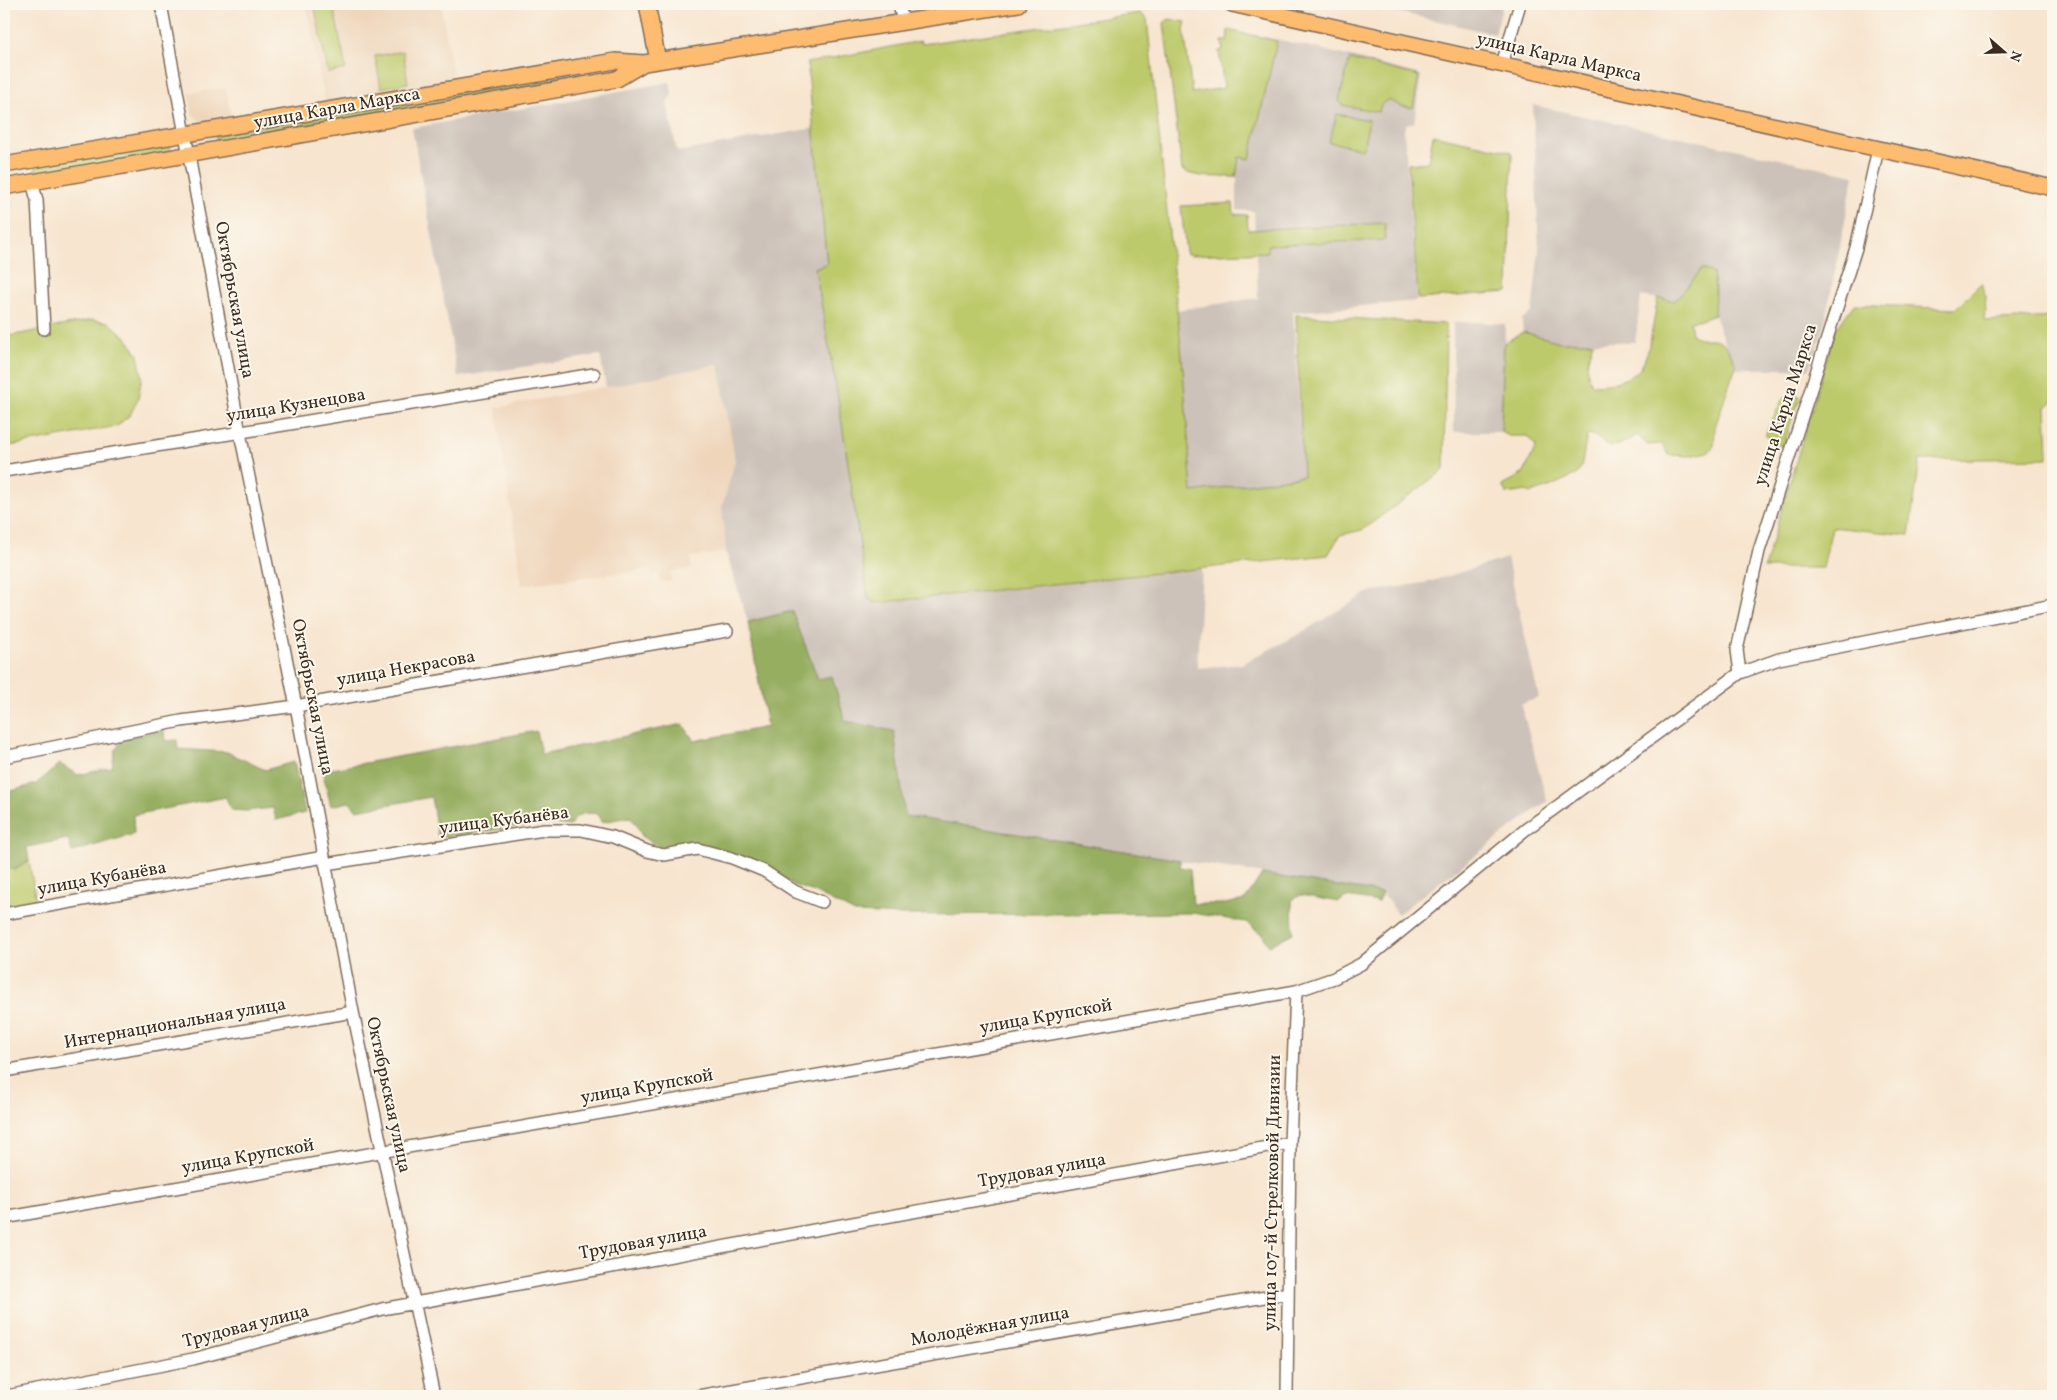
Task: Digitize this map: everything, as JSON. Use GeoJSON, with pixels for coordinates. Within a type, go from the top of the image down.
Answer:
{"type":"FeatureCollection","features":[{"type":"Feature","properties":{"kind":"main road"},"geometry":{"type":"LineString","coordinates":[[647,4],[651,62]]}},
{"type":"Feature","properties":{"kind":"main road","name":"улица Карла Маркса"},"geometry":{"type":"LineString","coordinates":[[4,165],[614,61],[651,62],[1018,4]]}},
{"type":"Feature","properties":{"kind":"main road","name":"улица Карла Маркса"},"geometry":{"type":"LineString","coordinates":[[1232,4],[2053,188]]}},
{"type":"Feature","properties":{"kind":"main road","name":"улица Карла Маркса"},"geometry":{"type":"LineString","coordinates":[[4,187],[617,79],[651,62]]}},
{"type":"Feature","properties":{"kind":"main road"},"geometry":{"type":"LineString","coordinates":[[27,160],[32,182]]}},
{"type":"Feature","properties":{"kind":"street","name":"Октябрьская улица"},"geometry":{"type":"LineString","coordinates":[[161,4],[240,433],[296,706],[353,1012],[434,1396]]}},
{"type":"Feature","properties":{"kind":"street"},"geometry":{"type":"LineString","coordinates":[[899,4],[903,23]]}},
{"type":"Feature","properties":{"kind":"street"},"geometry":{"type":"LineString","coordinates":[[1502,64],[1520,4]]}},
{"type":"Feature","properties":{"kind":"street","name":"улица Карла Маркса"},"geometry":{"type":"LineString","coordinates":[[1740,673],[1737,650],[1759,551],[1856,248],[1878,149]]}},
{"type":"Feature","properties":{"kind":"street"},"geometry":{"type":"LineString","coordinates":[[32,182],[38,200],[44,329]]}},
{"type":"Feature","properties":{"kind":"street","name":"улица Кузнецова"},"geometry":{"type":"LineString","coordinates":[[4,471],[594,374]]}},
{"type":"Feature","properties":{"kind":"street","name":"улица Крупской"},"geometry":{"type":"LineString","coordinates":[[4,1218],[1296,991],[1334,978],[1362,964],[1525,830],[1740,673],[1779,660],[1813,652],[2053,605]]}},
{"type":"Feature","properties":{"kind":"street","name":"улица Некрасова"},"geometry":{"type":"LineString","coordinates":[[4,757],[181,721],[296,706],[727,631]]}},
{"type":"Feature","properties":{"kind":"street","name":"улица Кубанёва"},"geometry":{"type":"LineString","coordinates":[[4,914],[325,860],[544,830],[581,830],[614,837],[647,851],[664,855],[698,849],[732,858],[764,871],[796,892],[822,902]]}},
{"type":"Feature","properties":{"kind":"street","name":"улица 107-й Стрелковой Дивизии"},"geometry":{"type":"LineString","coordinates":[[1287,1396],[1290,1143],[1296,991]]}},
{"type":"Feature","properties":{"kind":"street","name":"Интернациональная улица"},"geometry":{"type":"LineString","coordinates":[[4,1070],[353,1012]]}},
{"type":"Feature","properties":{"kind":"street","name":"Трудовая улица"},"geometry":{"type":"LineString","coordinates":[[7,1396],[193,1359],[382,1309],[1290,1143]]}},
{"type":"Feature","properties":{"kind":"street","name":"Молодёжная улица"},"geometry":{"type":"LineString","coordinates":[[698,1396],[1288,1293]]}},
{"type":"Feature","properties":{"kind":"shaded area"},"geometry":{"type":"Polygon","coordinates":[[[306,4],[441,4],[454,80],[325,101],[306,4]]]}},
{"type":"Feature","properties":{"kind":"shaded area"},"geometry":{"type":"Polygon","coordinates":[[[1363,4],[1503,4],[1495,34],[1363,4]]]}},
{"type":"Feature","properties":{"kind":"shaded area"},"geometry":{"type":"Polygon","coordinates":[[[1247,33],[1320,49],[1421,75],[1414,123],[1407,123],[1404,129],[1417,301],[1293,312],[1303,477],[1192,493],[1177,310],[1258,298],[1254,211],[1237,210],[1237,178],[1218,177],[1247,33]]]}},
{"type":"Feature","properties":{"kind":"shaded area"},"geometry":{"type":"Polygon","coordinates":[[[670,82],[672,94],[667,103],[677,152],[814,128],[828,264],[815,268],[839,404],[868,598],[874,603],[1202,568],[1197,668],[1242,664],[1299,634],[1369,592],[1429,582],[1507,558],[1539,698],[1521,704],[1547,801],[1398,914],[1382,893],[904,816],[894,731],[845,721],[832,676],[818,679],[792,611],[748,622],[726,552],[722,507],[735,461],[719,364],[606,387],[600,355],[458,377],[412,128],[670,82]]]}},
{"type":"Feature","properties":{"kind":"shaded area"},"geometry":{"type":"Polygon","coordinates":[[[226,88],[231,117],[202,122],[193,115],[189,93],[226,88]]]}},
{"type":"Feature","properties":{"kind":"shaded area"},"geometry":{"type":"Polygon","coordinates":[[[1533,105],[1854,175],[1824,327],[1809,369],[1735,369],[1736,365],[1725,344],[1714,315],[1715,289],[1675,301],[1641,296],[1635,342],[1560,342],[1523,332],[1522,319],[1532,312],[1539,251],[1533,105]]]}},
{"type":"Feature","properties":{"kind":"shaded area"},"geometry":{"type":"Polygon","coordinates":[[[1453,323],[1505,324],[1501,432],[1454,432],[1453,323]]]}},
{"type":"Feature","properties":{"kind":"shaded area"},"geometry":{"type":"Polygon","coordinates":[[[719,364],[735,461],[722,507],[726,552],[691,557],[691,569],[671,571],[671,581],[659,582],[658,573],[652,574],[651,569],[522,585],[496,408],[719,364]]]}},
{"type":"Feature","properties":{"kind":"green space"},"geometry":{"type":"Polygon","coordinates":[[[314,4],[333,4],[346,69],[328,73],[314,4]]]}},
{"type":"Feature","properties":{"kind":"green space"},"geometry":{"type":"Polygon","coordinates":[[[1140,13],[1147,19],[1182,357],[1192,492],[1303,476],[1296,315],[1446,324],[1444,470],[1362,530],[1340,535],[1328,555],[874,603],[868,598],[839,404],[815,268],[827,264],[807,63],[921,41],[922,44],[1140,13]]]}},
{"type":"Feature","properties":{"kind":"green space"},"geometry":{"type":"Polygon","coordinates":[[[1169,19],[1186,22],[1184,29],[1192,93],[1224,88],[1219,51],[1223,50],[1222,41],[1227,41],[1228,30],[1277,41],[1250,159],[1239,157],[1236,177],[1201,176],[1182,170],[1164,23],[1169,19]]]}},
{"type":"Feature","properties":{"kind":"green space"},"geometry":{"type":"Polygon","coordinates":[[[403,51],[408,83],[381,88],[375,56],[403,51]]]}},
{"type":"Feature","properties":{"kind":"green space"},"geometry":{"type":"Polygon","coordinates":[[[1350,59],[1419,76],[1413,108],[1400,106],[1389,100],[1382,104],[1379,112],[1342,105],[1339,102],[1340,96],[1350,59]]]}},
{"type":"Feature","properties":{"kind":"green space"},"geometry":{"type":"Polygon","coordinates":[[[590,70],[591,78],[217,144],[215,134],[590,70]]]}},
{"type":"Feature","properties":{"kind":"green space"},"geometry":{"type":"Polygon","coordinates":[[[1337,114],[1369,120],[1363,149],[1329,142],[1337,114]]]}},
{"type":"Feature","properties":{"kind":"green space"},"geometry":{"type":"Polygon","coordinates":[[[1433,135],[1512,152],[1508,292],[1418,299],[1408,164],[1428,162],[1433,135]]]}},
{"type":"Feature","properties":{"kind":"green space"},"geometry":{"type":"Polygon","coordinates":[[[169,141],[171,152],[37,175],[35,163],[169,141]]]}},
{"type":"Feature","properties":{"kind":"green space"},"geometry":{"type":"Polygon","coordinates":[[[1233,203],[1234,214],[1247,215],[1248,230],[1385,223],[1385,240],[1268,245],[1268,252],[1191,255],[1186,253],[1181,206],[1233,203]]]}},
{"type":"Feature","properties":{"kind":"green space"},"geometry":{"type":"Polygon","coordinates":[[[1702,269],[1713,273],[1715,289],[1714,315],[1690,321],[1692,335],[1699,338],[1717,340],[1724,344],[1736,365],[1715,427],[1714,445],[1709,452],[1689,456],[1669,455],[1662,444],[1648,445],[1637,435],[1619,445],[1610,446],[1591,434],[1587,436],[1581,467],[1577,474],[1531,493],[1526,491],[1507,494],[1502,486],[1524,473],[1536,446],[1527,436],[1509,436],[1501,432],[1504,343],[1523,332],[1560,342],[1593,342],[1587,369],[1593,385],[1622,380],[1637,372],[1645,358],[1658,298],[1675,301],[1702,269]]]}},
{"type":"Feature","properties":{"kind":"green space"},"geometry":{"type":"Polygon","coordinates":[[[1981,283],[1986,297],[1984,321],[2053,317],[2053,401],[2046,407],[2048,458],[1920,460],[1909,535],[1832,527],[1823,568],[1764,568],[1835,331],[1854,304],[1955,309],[1981,283]]]}},
{"type":"Feature","properties":{"kind":"green space"},"geometry":{"type":"Polygon","coordinates":[[[92,320],[108,322],[125,336],[138,355],[142,376],[138,399],[130,415],[117,426],[4,447],[4,337],[92,320]]]}},
{"type":"Feature","properties":{"kind":"green space"},"geometry":{"type":"Polygon","coordinates":[[[1799,396],[1783,446],[1780,446],[1766,436],[1766,433],[1782,400],[1786,397],[1799,396]]]}},
{"type":"Feature","properties":{"kind":"green space"},"geometry":{"type":"Polygon","coordinates":[[[792,611],[818,679],[832,676],[845,721],[894,731],[905,816],[1180,860],[1180,867],[1190,869],[1193,904],[1224,904],[1245,900],[1262,874],[1382,893],[1379,902],[1346,897],[1339,902],[1301,895],[1292,900],[1293,933],[1269,946],[1263,935],[1246,922],[1192,913],[903,915],[855,913],[812,891],[798,887],[734,854],[696,843],[659,847],[642,836],[630,817],[602,822],[598,814],[585,813],[575,818],[570,826],[544,823],[438,838],[431,797],[357,810],[349,802],[331,806],[322,771],[536,731],[541,754],[683,724],[694,741],[767,727],[748,622],[792,611]]]}},
{"type":"Feature","properties":{"kind":"green space"},"geometry":{"type":"Polygon","coordinates":[[[164,730],[165,741],[177,740],[178,749],[227,752],[265,770],[294,762],[305,813],[276,820],[273,808],[246,811],[231,810],[226,797],[133,815],[134,834],[72,852],[68,839],[27,847],[29,861],[14,870],[4,867],[4,793],[36,784],[60,764],[78,775],[112,767],[115,751],[123,738],[164,730]]]}},
{"type":"Feature","properties":{"kind":"green space"},"geometry":{"type":"Polygon","coordinates":[[[29,861],[36,901],[4,907],[4,867],[15,870],[29,861]]]}}]}
